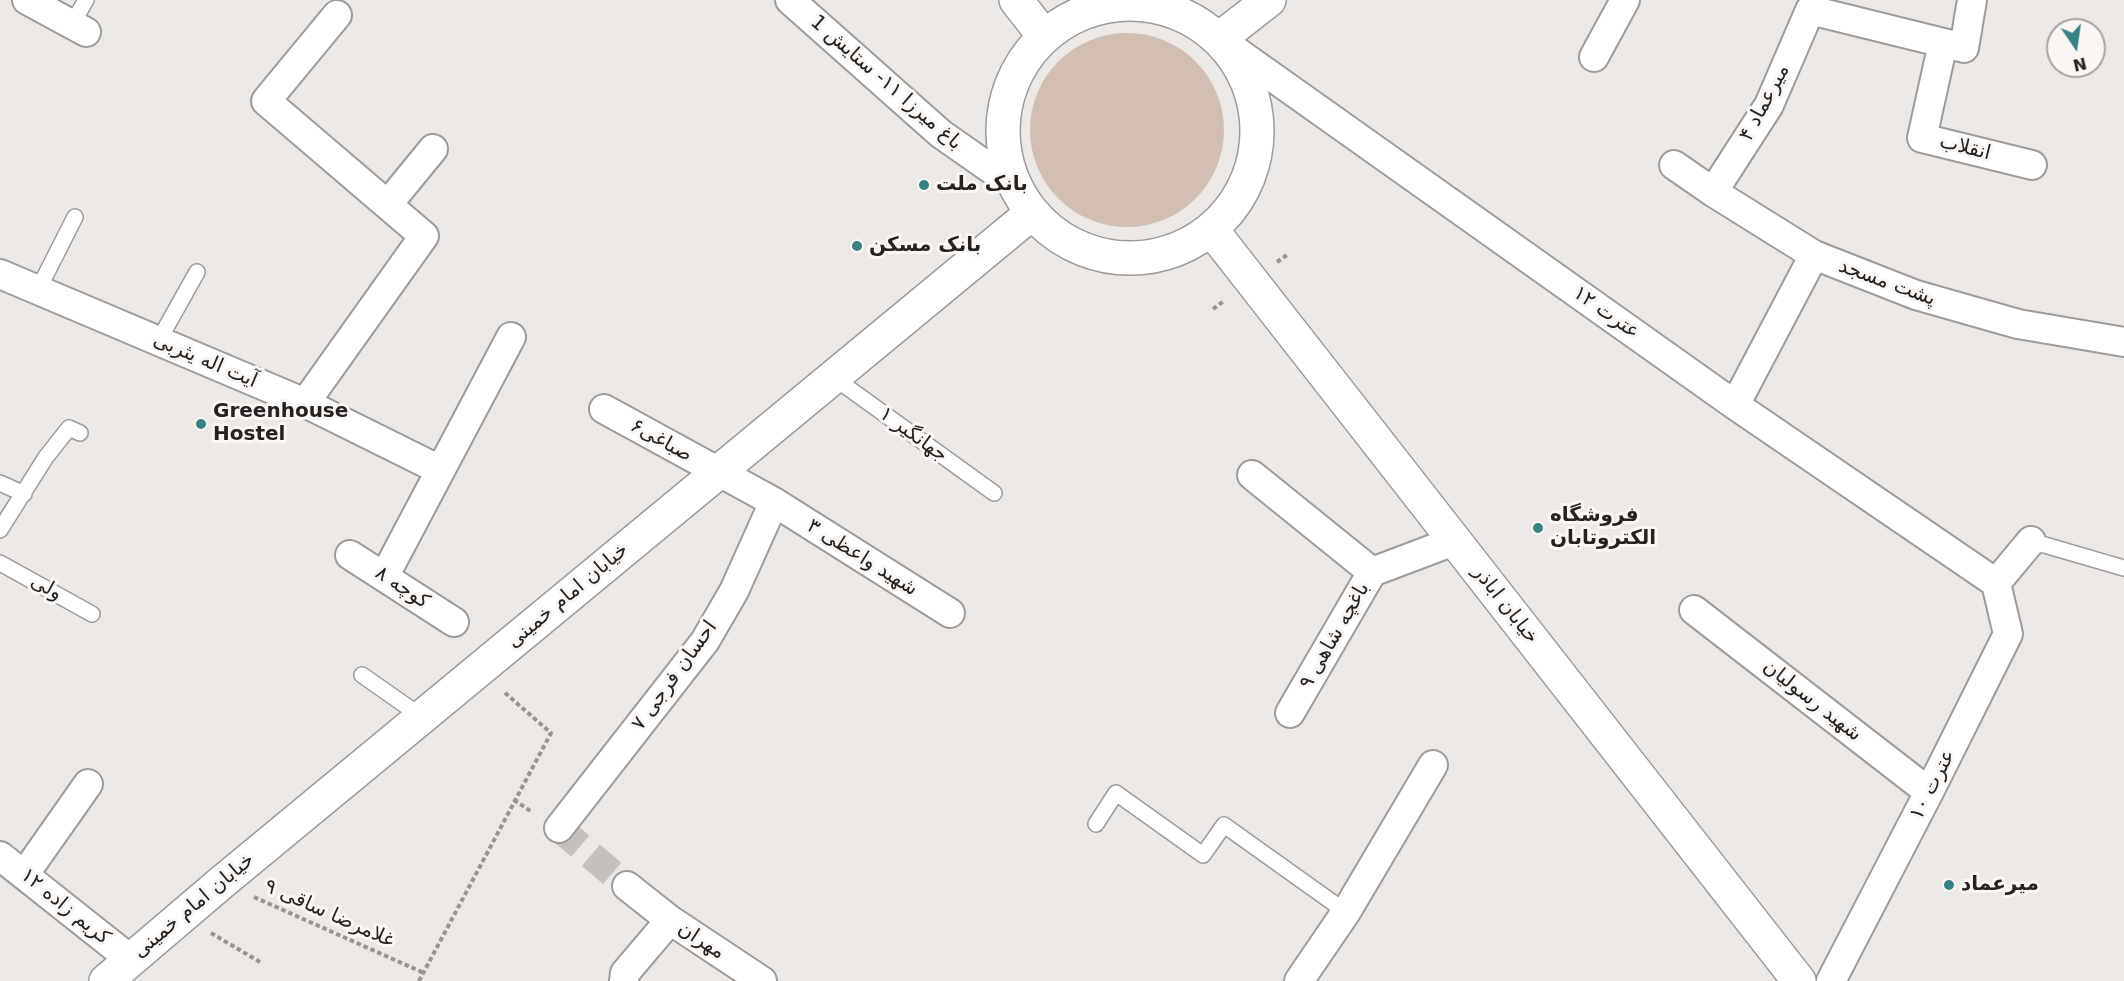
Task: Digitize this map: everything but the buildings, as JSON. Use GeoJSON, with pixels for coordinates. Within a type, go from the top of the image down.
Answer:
{"type":"FeatureCollection","features":[{"type":"Feature","properties":{"kind":"main road"},"geometry":{"type":"LineString","coordinates":[[1016,0],[1044,36]]}},
{"type":"Feature","properties":{"kind":"main road"},"geometry":{"type":"LineString","coordinates":[[1219,39],[1269,0]]}},
{"type":"Feature","properties":{"kind":"main road"},"geometry":{"type":"LineString","coordinates":[[1113,4],[1151,5],[1188,17],[1219,39],[1245,73],[1257,114],[1257,125],[1255,157],[1239,197],[1211,229],[1177,250],[1137,258],[1098,254],[1062,239],[1032,213],[1014,185],[1004,154],[1002,122],[1009,90],[1023,60],[1044,36],[1076,15],[1113,4]]}},
{"type":"Feature","properties":{"kind":"main road","name":"خیابان امام خمینی"},"geometry":{"type":"LineString","coordinates":[[106,981],[221,883],[1032,213]]}},
{"type":"Feature","properties":{"kind":"main road","name":"خیابان اباذر"},"geometry":{"type":"LineString","coordinates":[[1211,229],[1799,981]]}},
{"type":"Feature","properties":{"kind":"street"},"geometry":{"type":"LineString","coordinates":[[27,0],[81,18]]}},
{"type":"Feature","properties":{"kind":"street","name":"باغ میرزا ۱۱- ستایش 1"},"geometry":{"type":"LineString","coordinates":[[790,0],[941,134],[1014,185]]}},
{"type":"Feature","properties":{"kind":"street"},"geometry":{"type":"LineString","coordinates":[[1594,57],[1625,0]]}},
{"type":"Feature","properties":{"kind":"street"},"geometry":{"type":"LineString","coordinates":[[1943,43],[1964,48],[1972,0]]}},
{"type":"Feature","properties":{"kind":"street","name":"میرعماد ۴"},"geometry":{"type":"LineString","coordinates":[[1713,192],[1768,105],[1810,10],[1943,43]]}},
{"type":"Feature","properties":{"kind":"street"},"geometry":{"type":"LineString","coordinates":[[304,403],[424,236],[266,101],[337,15]]}},
{"type":"Feature","properties":{"kind":"street","name":"عترت ۱۲"},"geometry":{"type":"LineString","coordinates":[[1219,39],[1735,405],[1996,583]]}},
{"type":"Feature","properties":{"kind":"street","name":"انقلاب"},"geometry":{"type":"LineString","coordinates":[[1943,43],[1922,138],[2032,165]]}},
{"type":"Feature","properties":{"kind":"street"},"geometry":{"type":"LineString","coordinates":[[388,204],[433,149]]}},
{"type":"Feature","properties":{"kind":"street","name":"پشت مسجد"},"geometry":{"type":"LineString","coordinates":[[1674,165],[1814,255],[1916,295],[2007,321],[2124,342]]}},
{"type":"Feature","properties":{"kind":"street"},"geometry":{"type":"LineString","coordinates":[[1735,405],[1814,255]]}},
{"type":"Feature","properties":{"kind":"street","name":"آیت اله یثربی"},"geometry":{"type":"LineString","coordinates":[[0,274],[304,403],[440,470]]}},
{"type":"Feature","properties":{"kind":"street"},"geometry":{"type":"LineString","coordinates":[[384,577],[511,337]]}},
{"type":"Feature","properties":{"kind":"street","name":"صباغی۶"},"geometry":{"type":"LineString","coordinates":[[604,409],[718,472]]}},
{"type":"Feature","properties":{"kind":"street"},"geometry":{"type":"LineString","coordinates":[[718,472],[774,502]]}},
{"type":"Feature","properties":{"kind":"street"},"geometry":{"type":"LineString","coordinates":[[1252,475],[1372,572]]}},
{"type":"Feature","properties":{"kind":"street","name":"شهید واعظی ۳"},"geometry":{"type":"LineString","coordinates":[[774,502],[950,613]]}},
{"type":"Feature","properties":{"kind":"street","name":"احسان فرجی ۷"},"geometry":{"type":"LineString","coordinates":[[559,828],[705,641],[734,591],[774,502]]}},
{"type":"Feature","properties":{"kind":"street","name":"باغچه شاهی ۹"},"geometry":{"type":"LineString","coordinates":[[1290,713],[1372,572],[1454,541]]}},
{"type":"Feature","properties":{"kind":"street"},"geometry":{"type":"LineString","coordinates":[[1996,583],[2031,541]]}},
{"type":"Feature","properties":{"kind":"street","name":"کوچه ۸"},"geometry":{"type":"LineString","coordinates":[[350,555],[454,622]]}},
{"type":"Feature","properties":{"kind":"street","name":"عترت ۱۰"},"geometry":{"type":"LineString","coordinates":[[1831,981],[2008,634],[1996,583]]}},
{"type":"Feature","properties":{"kind":"street","name":"شهید رسولیان"},"geometry":{"type":"LineString","coordinates":[[1694,610],[1929,792]]}},
{"type":"Feature","properties":{"kind":"street"},"geometry":{"type":"LineString","coordinates":[[1299,981],[1346,912],[1433,765]]}},
{"type":"Feature","properties":{"kind":"street"},"geometry":{"type":"LineString","coordinates":[[24,875],[88,784]]}},
{"type":"Feature","properties":{"kind":"street","name":"کریم زاده ۱۲"},"geometry":{"type":"LineString","coordinates":[[0,856],[130,959]]}},
{"type":"Feature","properties":{"kind":"street","name":"مهران"},"geometry":{"type":"LineString","coordinates":[[627,886],[670,920],[762,981]]}},
{"type":"Feature","properties":{"kind":"street"},"geometry":{"type":"LineString","coordinates":[[624,981],[625,973],[670,920]]}},
{"type":"Feature","properties":{"kind":"lane"},"geometry":{"type":"LineString","coordinates":[[38,290],[75,217]]}},
{"type":"Feature","properties":{"kind":"lane"},"geometry":{"type":"LineString","coordinates":[[159,340],[197,272]]}},
{"type":"Feature","properties":{"kind":"lane","name":"جهانگیر ۱"},"geometry":{"type":"LineString","coordinates":[[833,377],[994,493]]}},
{"type":"Feature","properties":{"kind":"lane"},"geometry":{"type":"LineString","coordinates":[[0,530],[46,457],[69,428],[80,433]]}},
{"type":"Feature","properties":{"kind":"lane"},"geometry":{"type":"LineString","coordinates":[[0,483],[24,494]]}},
{"type":"Feature","properties":{"kind":"lane"},"geometry":{"type":"LineString","coordinates":[[2031,541],[2124,567]]}},
{"type":"Feature","properties":{"kind":"lane","name":"ولی"},"geometry":{"type":"LineString","coordinates":[[0,563],[92,614]]}},
{"type":"Feature","properties":{"kind":"lane"},"geometry":{"type":"LineString","coordinates":[[362,675],[422,717]]}},
{"type":"Feature","properties":{"kind":"lane"},"geometry":{"type":"LineString","coordinates":[[1096,824],[1116,793],[1203,855],[1224,825],[1346,912]]}},
{"type":"Feature","properties":{"kind":"path"},"geometry":{"type":"LineString","coordinates":[[419,981],[551,733],[479,670]]}},
{"type":"Feature","properties":{"kind":"path","name":"غلامرضا ساقی ۹"},"geometry":{"type":"LineString","coordinates":[[221,883],[424,973]]}},
{"type":"Feature","properties":{"kind":"path"},"geometry":{"type":"LineString","coordinates":[[182,916],[260,962]]}},
{"type":"Feature","properties":{"kind":"shaded area"},"geometry":{"type":"Polygon","coordinates":[[[1127,33],[1155,37],[1173,45],[1188,55],[1202,69],[1220,102],[1224,130],[1220,158],[1212,176],[1202,191],[1188,205],[1155,223],[1127,227],[1099,223],[1081,215],[1066,205],[1052,191],[1034,158],[1030,130],[1034,102],[1042,84],[1052,69],[1066,55],[1099,37],[1127,33]]]}},
{"type":"Feature","properties":{"kind":"tunnel"},"geometry":{"type":"LineString","coordinates":[[559,828],[627,886]]}},
{"type":"Feature","properties":{"kind":"place","name":"بانک ملت"},"geometry":{"type":"Point","coordinates":[924,185]}},
{"type":"Feature","properties":{"kind":"place","name":"بانک مسکن"},"geometry":{"type":"Point","coordinates":[857,246]}},
{"type":"Feature","properties":{"kind":"place","name":"Greenhouse Hostel"},"geometry":{"type":"Point","coordinates":[201,424]}},
{"type":"Feature","properties":{"kind":"place","name":"فروشگاه الکتروتابان"},"geometry":{"type":"Point","coordinates":[1538,528]}},
{"type":"Feature","properties":{"kind":"place","name":"میرعماد"},"geometry":{"type":"Point","coordinates":[1949,885]}}]}
